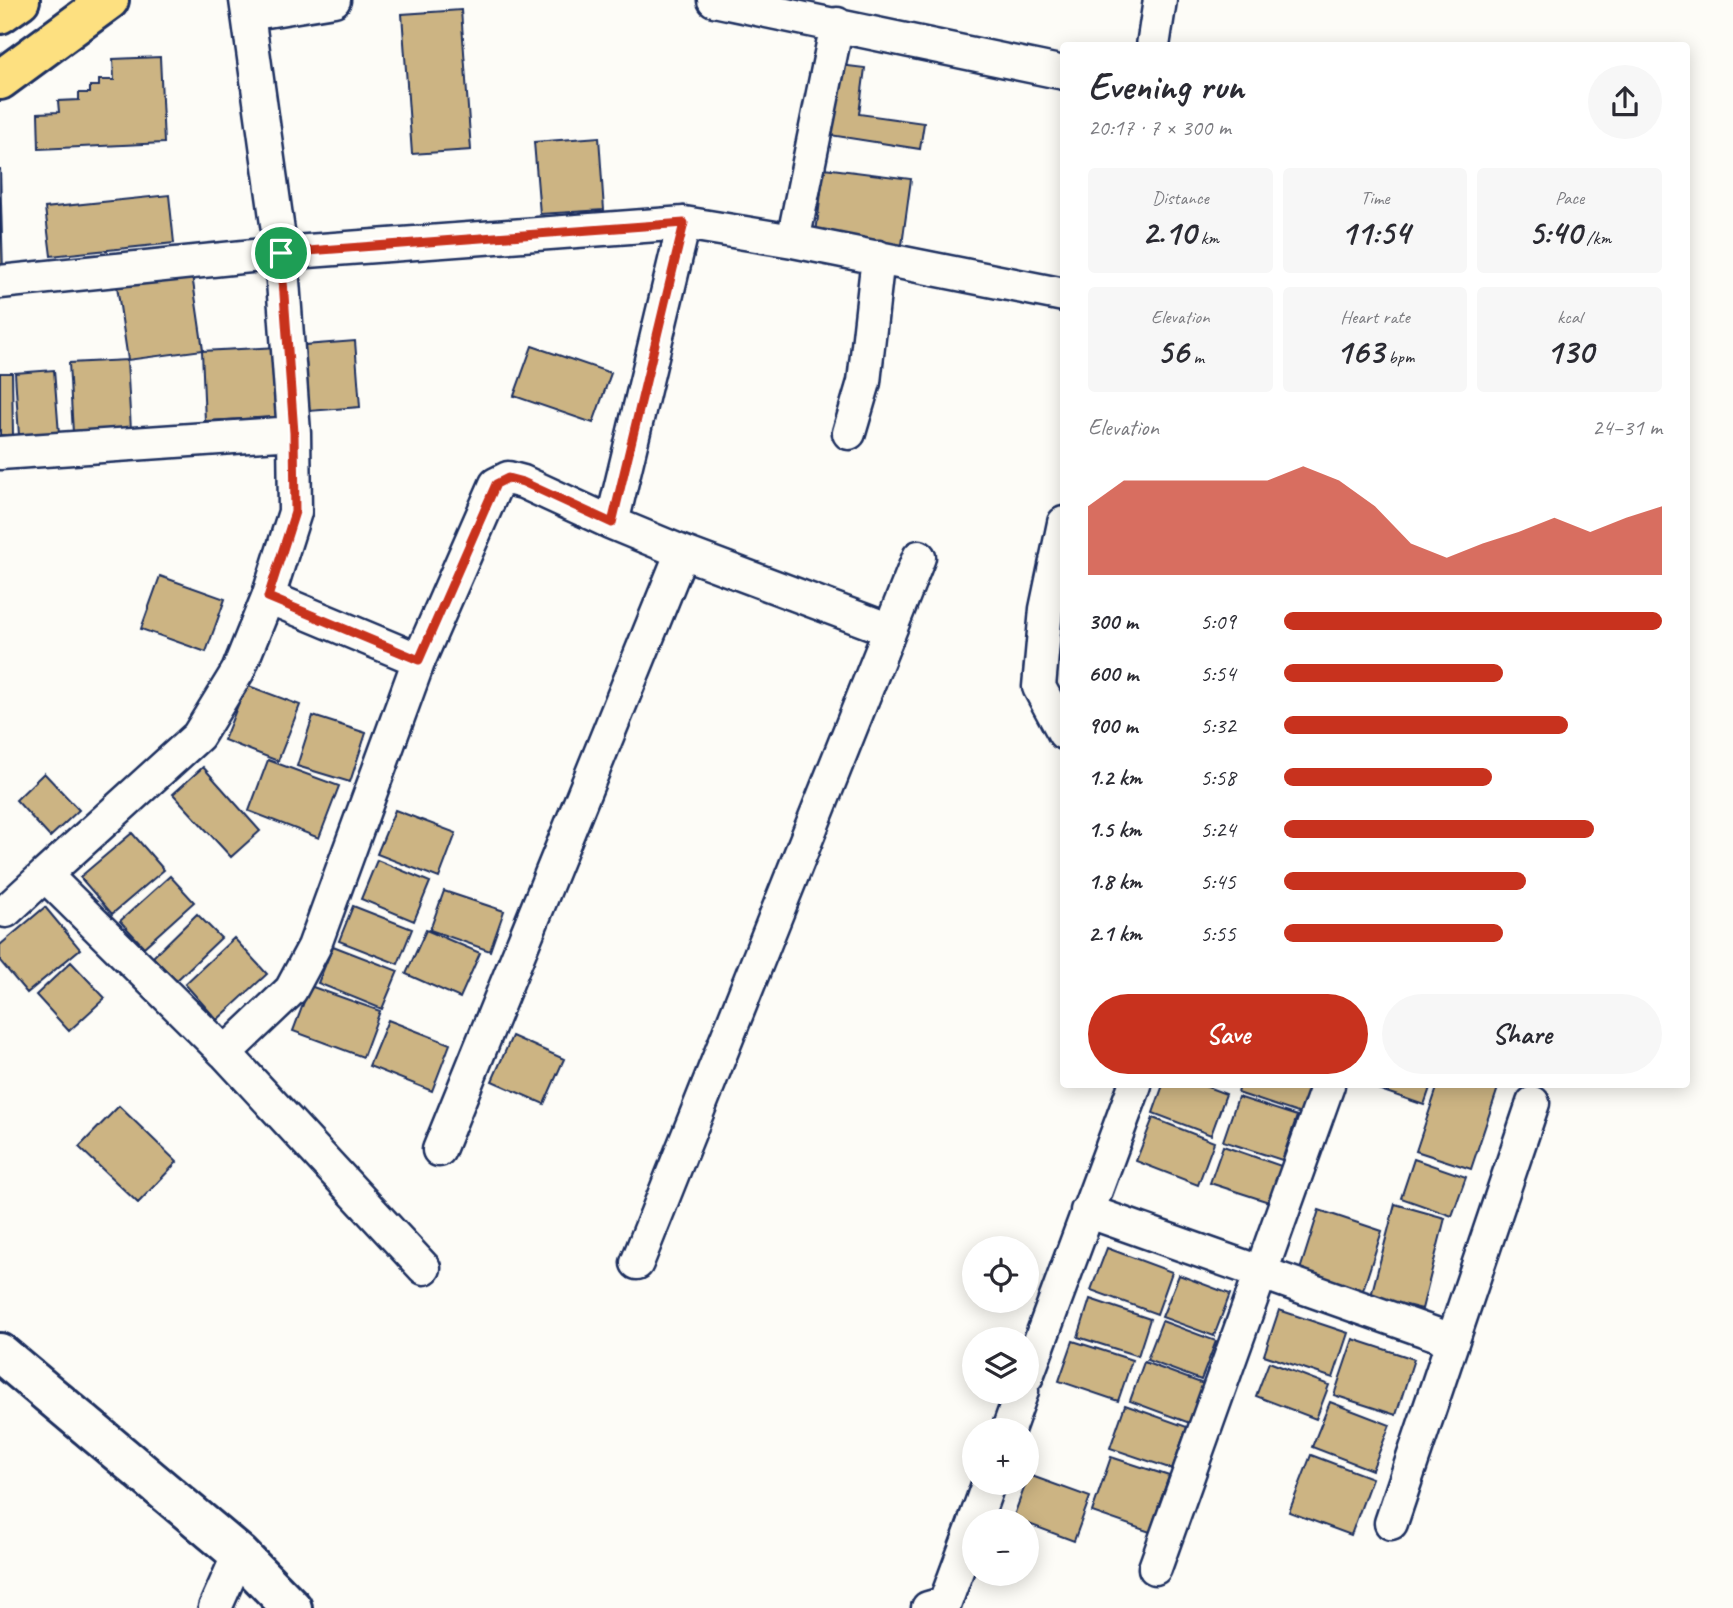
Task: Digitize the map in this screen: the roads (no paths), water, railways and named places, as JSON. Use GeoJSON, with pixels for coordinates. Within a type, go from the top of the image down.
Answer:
{"type":"FeatureCollection","features":[{"type":"Feature","properties":{"kind":"main road"},"geometry":{"type":"LineString","coordinates":[[0,14],[20,0]]}},
{"type":"Feature","properties":{"kind":"main road"},"geometry":{"type":"LineString","coordinates":[[0,80],[109,0]]}},
{"type":"Feature","properties":{"kind":"street"},"geometry":{"type":"LineString","coordinates":[[6,911],[198,736],[238,671],[268,597],[295,512],[294,433],[281,253],[247,7],[334,0]]}},
{"type":"Feature","properties":{"kind":"street"},"geometry":{"type":"LineString","coordinates":[[714,0],[1060,71]]}},
{"type":"Feature","properties":{"kind":"street"},"geometry":{"type":"LineString","coordinates":[[1154,42],[1160,0]]}},
{"type":"Feature","properties":{"kind":"street"},"geometry":{"type":"LineString","coordinates":[[793,241],[836,24]]}},
{"type":"Feature","properties":{"kind":"street"},"geometry":{"type":"LineString","coordinates":[[612,523],[684,223]]}},
{"type":"Feature","properties":{"kind":"street"},"geometry":{"type":"LineString","coordinates":[[0,282],[281,253],[684,223],[878,257],[1060,294]]}},
{"type":"Feature","properties":{"kind":"street"},"geometry":{"type":"LineString","coordinates":[[849,433],[864,382],[878,257]]}},
{"type":"Feature","properties":{"kind":"street"},"geometry":{"type":"LineString","coordinates":[[0,453],[294,433]]}},
{"type":"Feature","properties":{"kind":"street"},"geometry":{"type":"LineString","coordinates":[[225,1053],[291,990],[314,947],[419,660],[496,484],[508,478],[523,482],[682,552],[890,631]]}},
{"type":"Feature","properties":{"kind":"street"},"geometry":{"type":"LineString","coordinates":[[1060,542],[1046,609],[1039,687],[1060,726]]}},
{"type":"Feature","properties":{"kind":"street"},"geometry":{"type":"LineString","coordinates":[[439,1150],[682,552]]}},
{"type":"Feature","properties":{"kind":"street"},"geometry":{"type":"LineString","coordinates":[[637,1263],[919,557]]}},
{"type":"Feature","properties":{"kind":"street"},"geometry":{"type":"LineString","coordinates":[[268,597],[419,660]]}},
{"type":"Feature","properties":{"kind":"street"},"geometry":{"type":"LineString","coordinates":[[45,875],[225,1053],[424,1268]]}},
{"type":"Feature","properties":{"kind":"street"},"geometry":{"type":"LineString","coordinates":[[1039,1343],[1134,1088]]}},
{"type":"Feature","properties":{"kind":"street"},"geometry":{"type":"LineString","coordinates":[[1155,1568],[1327,1088]]}},
{"type":"Feature","properties":{"kind":"street"},"geometry":{"type":"LineString","coordinates":[[1391,1523],[1533,1103]]}},
{"type":"Feature","properties":{"kind":"street"},"geometry":{"type":"LineString","coordinates":[[1087,1211],[1452,1340]]}},
{"type":"Feature","properties":{"kind":"street"},"geometry":{"type":"LineString","coordinates":[[0,1353],[239,1554],[292,1608]]}},
{"type":"Feature","properties":{"kind":"street"},"geometry":{"type":"LineString","coordinates":[[215,1608],[239,1554]]}},
{"type":"Feature","properties":{"kind":"street"},"geometry":{"type":"LineString","coordinates":[[928,1608],[945,1603],[962,1557]]}}]}
